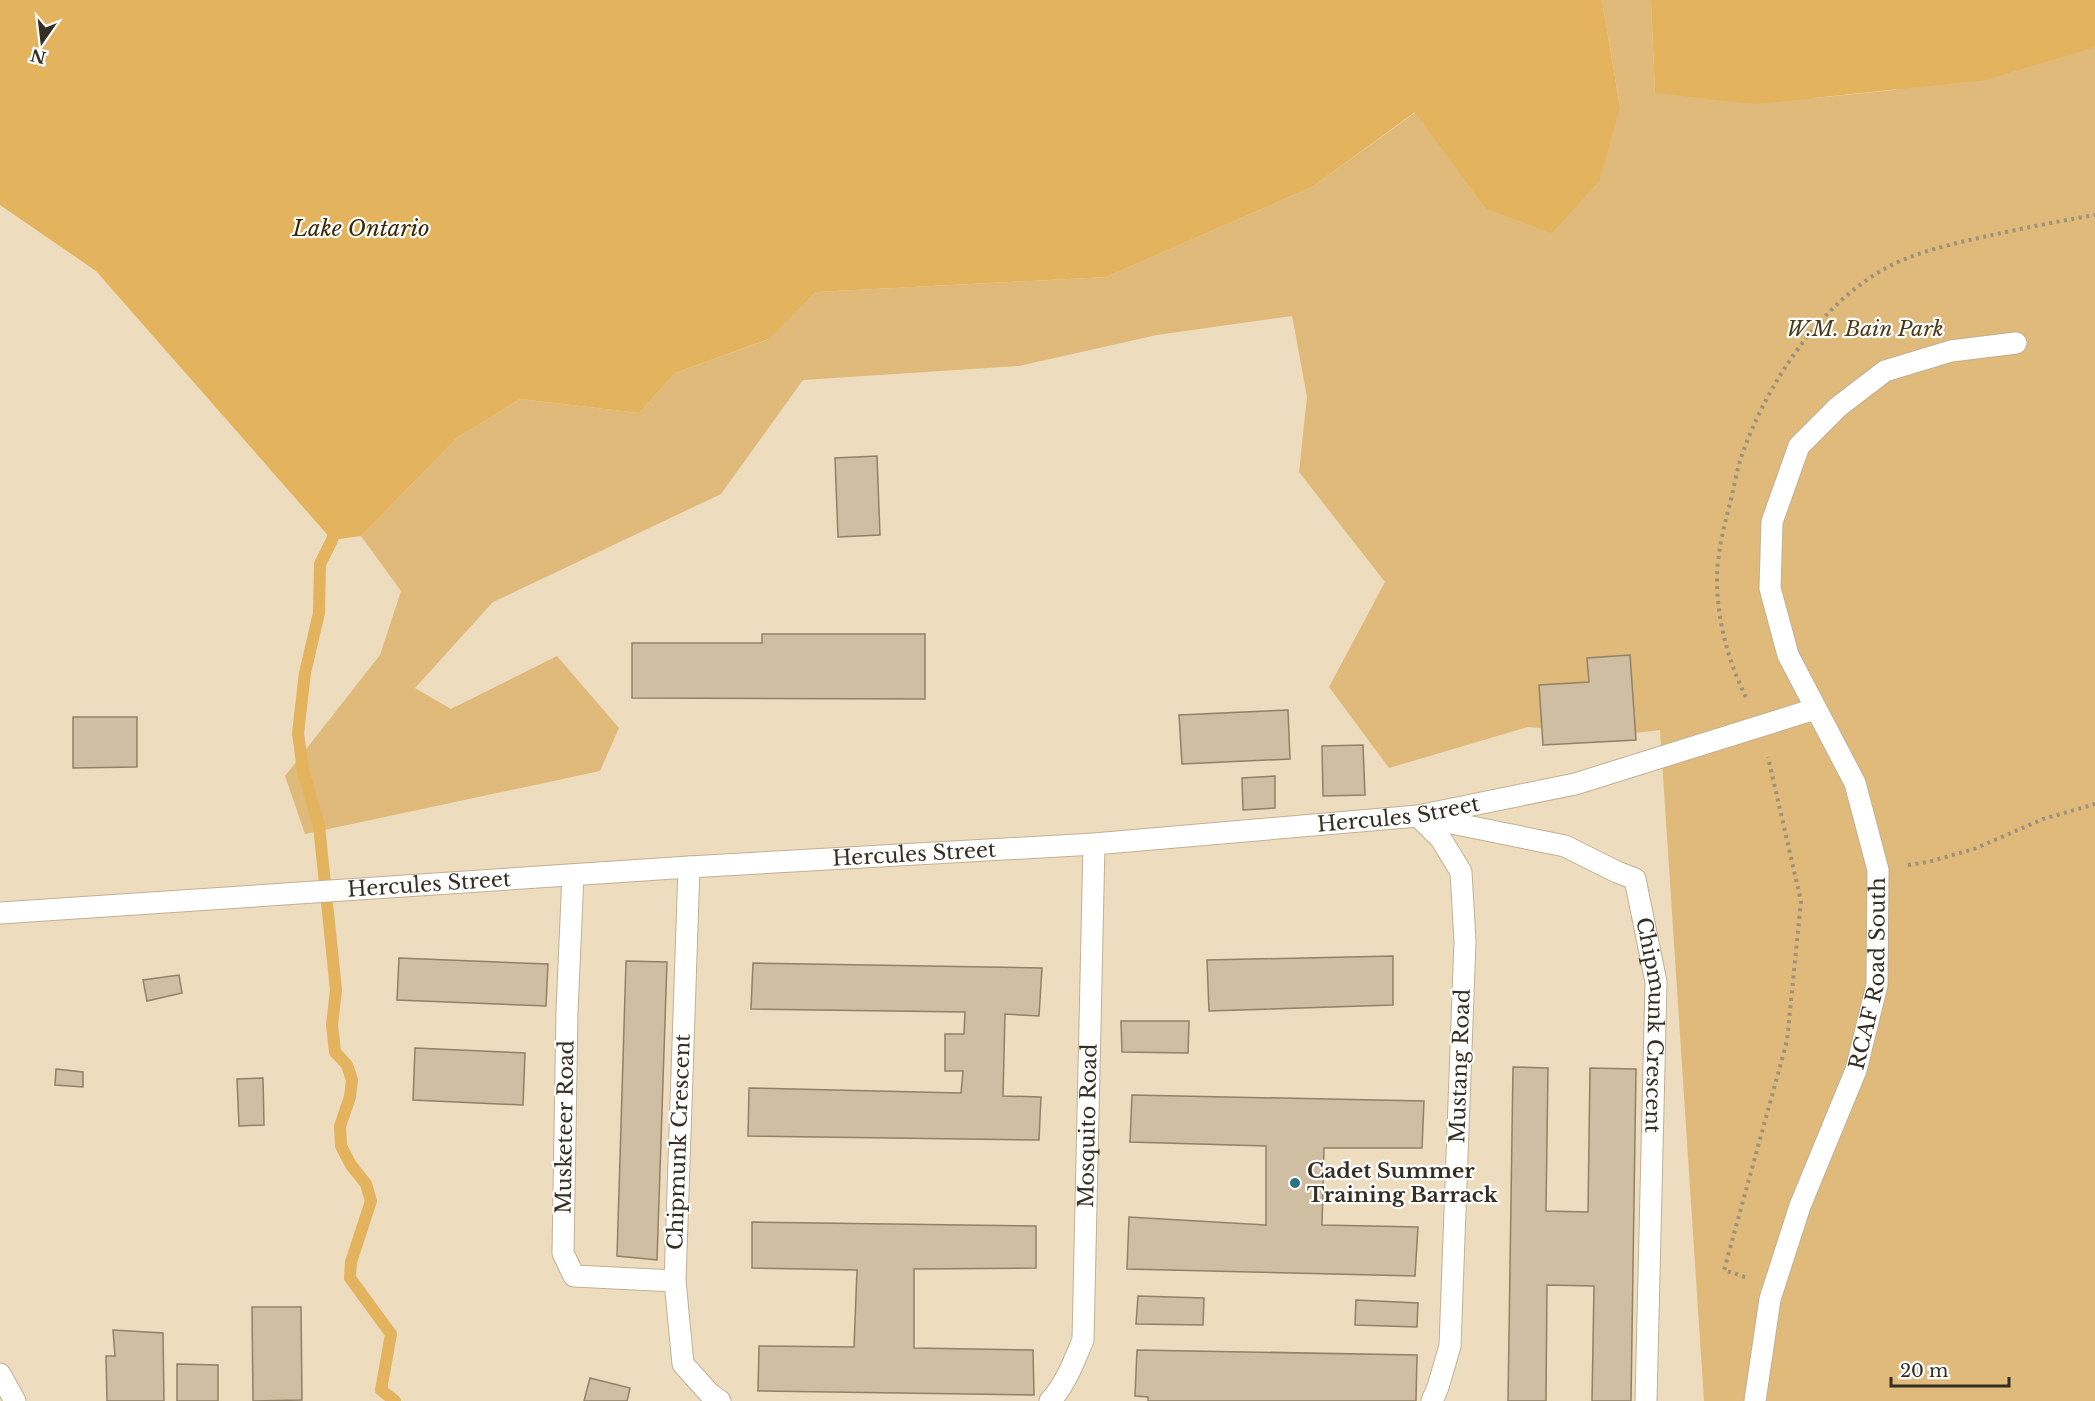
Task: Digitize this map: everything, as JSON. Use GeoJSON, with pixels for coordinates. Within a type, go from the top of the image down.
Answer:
{"type":"FeatureCollection","features":[{"type":"Feature","properties":{"kind":"lane","name":"RCAF Road South"},"geometry":{"type":"LineString","coordinates":[[1755,1401],[1770,1299],[1800,1206],[1856,1070],[1876,985],[1878,870],[1855,783],[1788,655],[1770,588],[1772,522],[1799,446],[1838,407],[1885,371],[1951,351],[2016,343]]}},
{"type":"Feature","properties":{"kind":"lane","name":"Hercules Street"},"geometry":{"type":"LineString","coordinates":[[0,913],[344,888],[1094,844],[1418,816],[1575,784],[1815,709]]}},
{"type":"Feature","properties":{"kind":"lane","name":"Mustang Road"},"geometry":{"type":"LineString","coordinates":[[1418,816],[1441,839],[1461,872],[1465,941],[1450,1346],[1432,1401]]}},
{"type":"Feature","properties":{"kind":"lane","name":"Chipmunk Crescent"},"geometry":{"type":"LineString","coordinates":[[1418,816],[1565,846],[1635,879],[1656,982],[1646,1401]]}},
{"type":"Feature","properties":{"kind":"lane","name":"Mosquito Road"},"geometry":{"type":"LineString","coordinates":[[1050,1401],[1072,1366],[1083,1340],[1094,844]]}},
{"type":"Feature","properties":{"kind":"lane","name":"Chipmunk Crescent"},"geometry":{"type":"LineString","coordinates":[[689,867],[675,1281],[683,1364],[709,1393],[720,1401]]}},
{"type":"Feature","properties":{"kind":"lane","name":"Musketeer Road"},"geometry":{"type":"LineString","coordinates":[[573,875],[567,1011],[563,1253],[574,1276],[675,1281]]}},
{"type":"Feature","properties":{"kind":"lane"},"geometry":{"type":"LineString","coordinates":[[0,1374],[15,1401]]}},
{"type":"Feature","properties":{"kind":"path"},"geometry":{"type":"LineString","coordinates":[[1878,870],[1928,862],[1974,849],[2043,819],[2095,804]]}},
{"type":"Feature","properties":{"kind":"green space","name":"W.M. Bain Park"},"geometry":{"type":"Polygon","coordinates":[[[1602,0],[1651,0],[1655,93],[1815,98],[1894,90],[2095,43],[2095,1401],[1704,1401],[1660,730],[1618,735],[1528,727],[1389,768],[1329,687],[1385,582],[1299,472],[1307,397],[1292,316],[1157,335],[1019,366],[803,380],[721,494],[493,602],[415,688],[451,709],[557,656],[619,728],[600,771],[305,834],[285,776],[380,655],[401,591],[361,536],[458,437],[520,399],[639,413],[675,373],[767,340],[816,292],[1106,277],[1312,187],[1416,112],[1485,208],[1620,107],[1602,0]]]}},
{"type":"Feature","properties":{"kind":"water","name":"Lake Ontario"},"geometry":{"type":"Polygon","coordinates":[[[0,0],[1602,0],[1620,107],[1599,181],[1552,233],[1485,208],[1415,112],[1312,187],[1106,277],[816,292],[769,339],[675,373],[639,413],[520,399],[458,437],[361,536],[332,540],[96,271],[0,205],[0,0]]]}},
{"type":"Feature","properties":{"kind":"water"},"geometry":{"type":"Polygon","coordinates":[[[1651,0],[2095,0],[2095,47],[1985,80],[1756,104],[1655,93],[1651,0]]]}},
{"type":"Feature","properties":{"kind":"building"},"geometry":{"type":"Polygon","coordinates":[[[877,456],[880,535],[838,537],[835,458],[877,456]]]}},
{"type":"Feature","properties":{"kind":"building"},"geometry":{"type":"Polygon","coordinates":[[[762,634],[925,634],[925,699],[632,698],[632,643],[762,643],[762,634]]]}},
{"type":"Feature","properties":{"kind":"building"},"geometry":{"type":"Polygon","coordinates":[[[1630,655],[1636,740],[1543,745],[1539,685],[1589,682],[1587,658],[1630,655]]]}},
{"type":"Feature","properties":{"kind":"building"},"geometry":{"type":"Polygon","coordinates":[[[1288,710],[1290,759],[1182,764],[1179,715],[1288,710]]]}},
{"type":"Feature","properties":{"kind":"building"},"geometry":{"type":"Polygon","coordinates":[[[73,717],[137,717],[137,767],[73,768],[73,717]]]}},
{"type":"Feature","properties":{"kind":"building"},"geometry":{"type":"Polygon","coordinates":[[[1363,745],[1365,795],[1323,796],[1322,746],[1363,745]]]}},
{"type":"Feature","properties":{"kind":"building"},"geometry":{"type":"Polygon","coordinates":[[[1275,776],[1275,808],[1243,810],[1242,778],[1275,776]]]}},
{"type":"Feature","properties":{"kind":"building"},"geometry":{"type":"Polygon","coordinates":[[[1393,956],[1393,1005],[1209,1011],[1207,960],[1393,956]]]}},
{"type":"Feature","properties":{"kind":"building"},"geometry":{"type":"Polygon","coordinates":[[[399,958],[548,964],[546,1006],[397,1000],[399,958]]]}},
{"type":"Feature","properties":{"kind":"building"},"geometry":{"type":"Polygon","coordinates":[[[626,961],[667,962],[657,1260],[617,1256],[626,961]]]}},
{"type":"Feature","properties":{"kind":"building"},"geometry":{"type":"Polygon","coordinates":[[[753,963],[1042,968],[1039,1016],[1005,1014],[1003,1096],[1041,1097],[1039,1140],[748,1136],[749,1088],[961,1093],[963,1071],[945,1071],[945,1034],[964,1034],[965,1012],[751,1009],[753,963]]]}},
{"type":"Feature","properties":{"kind":"building"},"geometry":{"type":"Polygon","coordinates":[[[179,975],[182,993],[147,1001],[143,980],[179,975]]]}},
{"type":"Feature","properties":{"kind":"building"},"geometry":{"type":"Polygon","coordinates":[[[1121,1021],[1189,1021],[1188,1053],[1122,1052],[1121,1021]]]}},
{"type":"Feature","properties":{"kind":"building"},"geometry":{"type":"Polygon","coordinates":[[[415,1048],[525,1053],[523,1105],[413,1100],[415,1048]]]}},
{"type":"Feature","properties":{"kind":"building","name":"Cadet Summer Training Barrack"},"geometry":{"type":"Polygon","coordinates":[[[1513,1067],[1548,1068],[1546,1211],[1588,1212],[1590,1068],[1636,1069],[1631,1401],[1592,1401],[1594,1286],[1547,1285],[1546,1401],[1508,1401],[1513,1067]]]}},
{"type":"Feature","properties":{"kind":"building"},"geometry":{"type":"Polygon","coordinates":[[[56,1069],[83,1072],[83,1087],[55,1085],[56,1069]]]}},
{"type":"Feature","properties":{"kind":"building"},"geometry":{"type":"Polygon","coordinates":[[[263,1078],[264,1125],[239,1126],[237,1079],[263,1078]]]}},
{"type":"Feature","properties":{"kind":"building","name":"Cadet Summer Training Barrack"},"geometry":{"type":"Polygon","coordinates":[[[1132,1095],[1424,1101],[1422,1148],[1324,1148],[1322,1225],[1418,1227],[1415,1276],[1127,1269],[1129,1217],[1266,1225],[1266,1146],[1130,1142],[1132,1095]]]}},
{"type":"Feature","properties":{"kind":"building"},"geometry":{"type":"Polygon","coordinates":[[[752,1222],[1036,1226],[1036,1268],[914,1269],[914,1348],[1033,1350],[1034,1395],[758,1391],[759,1346],[854,1347],[857,1270],[752,1268],[752,1222]]]}},
{"type":"Feature","properties":{"kind":"building"},"geometry":{"type":"Polygon","coordinates":[[[1138,1296],[1204,1298],[1203,1325],[1136,1324],[1138,1296]]]}},
{"type":"Feature","properties":{"kind":"building"},"geometry":{"type":"Polygon","coordinates":[[[1356,1300],[1418,1303],[1417,1327],[1355,1325],[1356,1300]]]}},
{"type":"Feature","properties":{"kind":"building"},"geometry":{"type":"Polygon","coordinates":[[[252,1307],[301,1307],[302,1400],[253,1401],[252,1307]]]}},
{"type":"Feature","properties":{"kind":"building"},"geometry":{"type":"Polygon","coordinates":[[[113,1330],[163,1333],[164,1401],[107,1401],[106,1356],[115,1356],[113,1330]]]}},
{"type":"Feature","properties":{"kind":"building"},"geometry":{"type":"Polygon","coordinates":[[[1137,1350],[1417,1355],[1416,1401],[1148,1401],[1148,1397],[1135,1396],[1137,1350]]]}},
{"type":"Feature","properties":{"kind":"building"},"geometry":{"type":"Polygon","coordinates":[[[177,1364],[218,1365],[218,1401],[177,1401],[177,1364]]]}},
{"type":"Feature","properties":{"kind":"building"},"geometry":{"type":"Polygon","coordinates":[[[590,1378],[630,1388],[627,1401],[584,1401],[590,1378]]]}},
{"type":"Feature","properties":{"kind":"waterway"},"geometry":{"type":"LineString","coordinates":[[336,525],[332,540],[320,564],[319,613],[305,673],[298,733],[303,770],[319,826],[336,990],[332,1025],[335,1052],[347,1065],[352,1080],[350,1097],[340,1126],[341,1146],[351,1165],[366,1184],[371,1201],[351,1262],[350,1278],[391,1334],[381,1390],[395,1401]]}},
{"type":"Feature","properties":{"kind":"place","name":"Cadet Summer Training Barrack"},"geometry":{"type":"Point","coordinates":[1295,1183]}}]}
